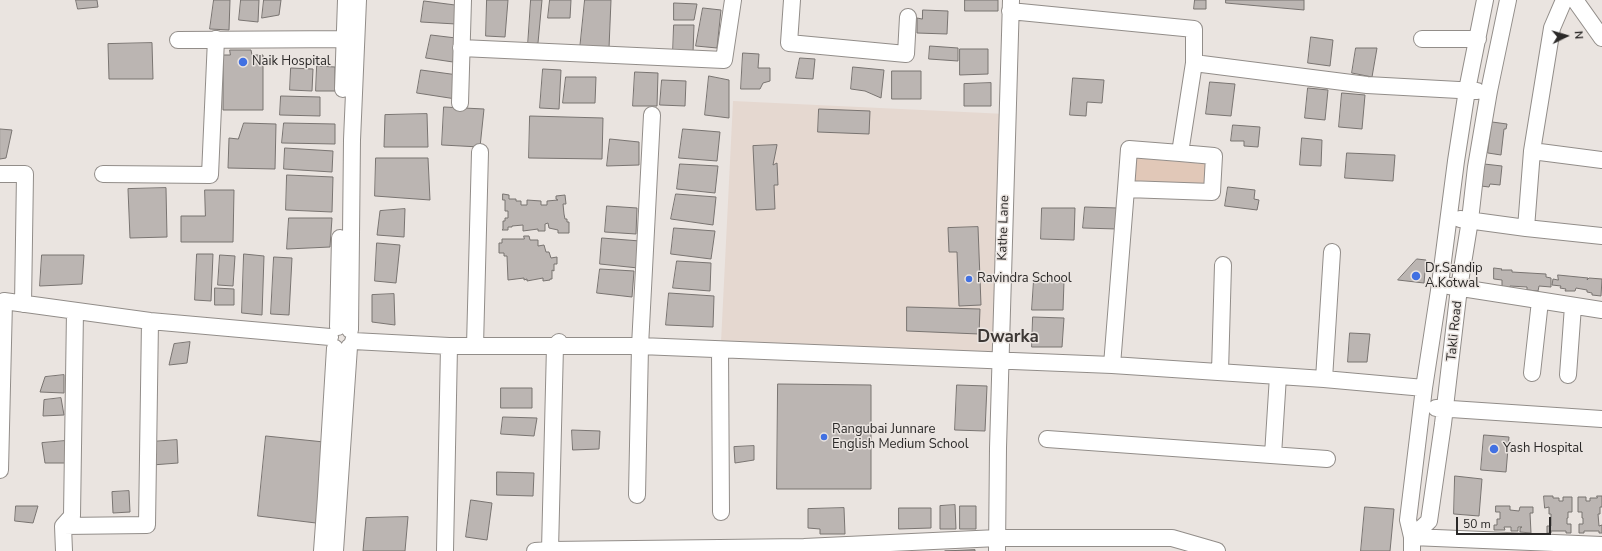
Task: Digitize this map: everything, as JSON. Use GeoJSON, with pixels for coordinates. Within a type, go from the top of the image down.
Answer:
{"type":"FeatureCollection","features":[{"type":"Feature","properties":{"kind":"street"},"geometry":{"type":"LineString","coordinates":[[335,551],[345,254],[350,40],[346,0]]}},
{"type":"Feature","properties":{"kind":"street"},"geometry":{"type":"LineString","coordinates":[[350,40],[358,0]]}},
{"type":"Feature","properties":{"kind":"street"},"geometry":{"type":"LineString","coordinates":[[460,103],[464,0]]}},
{"type":"Feature","properties":{"kind":"street"},"geometry":{"type":"LineString","coordinates":[[461,48],[547,46],[724,60],[733,0]]}},
{"type":"Feature","properties":{"kind":"street"},"geometry":{"type":"LineString","coordinates":[[792,0],[789,43],[906,54],[908,17]]}},
{"type":"Feature","properties":{"kind":"street","name":"Takli Road"},"geometry":{"type":"LineString","coordinates":[[1412,544],[1408,520],[1424,388],[1467,90],[1485,0]]}},
{"type":"Feature","properties":{"kind":"street","name":"Takli Road"},"geometry":{"type":"LineString","coordinates":[[1412,544],[1429,521],[1476,167],[1489,92],[1508,0]]}},
{"type":"Feature","properties":{"kind":"street"},"geometry":{"type":"LineString","coordinates":[[1526,228],[1532,151],[1552,28],[1564,0]]}},
{"type":"Feature","properties":{"kind":"street"},"geometry":{"type":"LineString","coordinates":[[1575,0],[1602,38]]}},
{"type":"Feature","properties":{"kind":"street"},"geometry":{"type":"LineString","coordinates":[[1011,6],[1194,28],[1194,63],[1180,154]]}},
{"type":"Feature","properties":{"kind":"street","name":"Kathe Lane"},"geometry":{"type":"LineString","coordinates":[[997,544],[998,448],[1011,6]]}},
{"type":"Feature","properties":{"kind":"street"},"geometry":{"type":"LineString","coordinates":[[103,174],[210,175],[216,39]]}},
{"type":"Feature","properties":{"kind":"street"},"geometry":{"type":"LineString","coordinates":[[1422,39],[1478,39]]}},
{"type":"Feature","properties":{"kind":"street"},"geometry":{"type":"LineString","coordinates":[[178,40],[350,40]]}},
{"type":"Feature","properties":{"kind":"street"},"geometry":{"type":"LineString","coordinates":[[1194,63],[1368,85],[1489,92]]}},
{"type":"Feature","properties":{"kind":"street"},"geometry":{"type":"LineString","coordinates":[[638,495],[640,346],[652,115]]}},
{"type":"Feature","properties":{"kind":"street"},"geometry":{"type":"LineString","coordinates":[[1112,365],[1129,149],[1214,156],[1212,192],[1126,189]]}},
{"type":"Feature","properties":{"kind":"street"},"geometry":{"type":"LineString","coordinates":[[1532,151],[1602,160]]}},
{"type":"Feature","properties":{"kind":"street"},"geometry":{"type":"LineString","coordinates":[[476,346],[480,152]]}},
{"type":"Feature","properties":{"kind":"street"},"geometry":{"type":"LineString","coordinates":[[0,174],[25,174],[23,304]]}},
{"type":"Feature","properties":{"kind":"street"},"geometry":{"type":"LineString","coordinates":[[1448,217],[1526,228],[1602,236]]}},
{"type":"Feature","properties":{"kind":"street"},"geometry":{"type":"LineString","coordinates":[[1324,379],[1332,252]]}},
{"type":"Feature","properties":{"kind":"street"},"geometry":{"type":"LineString","coordinates":[[1220,372],[1223,264]]}},
{"type":"Feature","properties":{"kind":"street"},"geometry":{"type":"LineString","coordinates":[[1440,284],[1602,310]]}},
{"type":"Feature","properties":{"kind":"street"},"geometry":{"type":"LineString","coordinates":[[0,470],[2,301],[150,321],[449,346],[557,344],[640,346],[1001,360],[1220,372],[1424,388]]}},
{"type":"Feature","properties":{"kind":"street"},"geometry":{"type":"LineString","coordinates":[[1532,373],[1540,301]]}},
{"type":"Feature","properties":{"kind":"street"},"geometry":{"type":"LineString","coordinates":[[1568,375],[1573,306]]}},
{"type":"Feature","properties":{"kind":"street"},"geometry":{"type":"LineString","coordinates":[[64,551],[63,526],[72,516],[75,311]]}},
{"type":"Feature","properties":{"kind":"street"},"geometry":{"type":"LineString","coordinates":[[63,526],[147,525],[150,321]]}},
{"type":"Feature","properties":{"kind":"street"},"geometry":{"type":"LineString","coordinates":[[322,551],[342,338]]}},
{"type":"Feature","properties":{"kind":"street"},"geometry":{"type":"LineString","coordinates":[[557,344],[542,550],[804,549],[997,544],[1124,544],[1172,538],[1217,551]]}},
{"type":"Feature","properties":{"kind":"street"},"geometry":{"type":"LineString","coordinates":[[444,551],[449,346]]}},
{"type":"Feature","properties":{"kind":"street"},"geometry":{"type":"LineString","coordinates":[[720,350],[721,512]]}},
{"type":"Feature","properties":{"kind":"street"},"geometry":{"type":"LineString","coordinates":[[1273,455],[1278,376]]}},
{"type":"Feature","properties":{"kind":"street"},"geometry":{"type":"LineString","coordinates":[[1422,407],[1602,419]]}},
{"type":"Feature","properties":{"kind":"street"},"geometry":{"type":"LineString","coordinates":[[1047,439],[1327,459]]}},
{"type":"Feature","properties":{"kind":"street"},"geometry":{"type":"LineString","coordinates":[[1412,544],[1602,545]]}},
{"type":"Feature","properties":{"kind":"shaded area"},"geometry":{"type":"Polygon","coordinates":[[[733,101],[1006,114],[994,355],[721,342],[733,101]]]}},
{"type":"Feature","properties":{"kind":"shaded area"},"geometry":{"type":"Polygon","coordinates":[[[1136,158],[1206,164],[1205,186],[1133,183],[1136,158]]]}},
{"type":"Feature","properties":{"kind":"building"},"geometry":{"type":"Polygon","coordinates":[[[76,0],[97,0],[98,7],[78,9],[76,0]]]}},
{"type":"Feature","properties":{"kind":"building"},"geometry":{"type":"Polygon","coordinates":[[[214,0],[230,0],[229,30],[210,29],[214,0]]]}},
{"type":"Feature","properties":{"kind":"building"},"geometry":{"type":"Polygon","coordinates":[[[241,0],[259,0],[258,22],[239,20],[241,0]]]}},
{"type":"Feature","properties":{"kind":"building"},"geometry":{"type":"Polygon","coordinates":[[[264,0],[281,0],[279,15],[262,18],[264,0]]]}},
{"type":"Feature","properties":{"kind":"building"},"geometry":{"type":"Polygon","coordinates":[[[487,0],[508,0],[505,37],[486,36],[487,0]]]}},
{"type":"Feature","properties":{"kind":"building"},"geometry":{"type":"Polygon","coordinates":[[[531,0],[542,0],[538,43],[528,45],[531,0]]]}},
{"type":"Feature","properties":{"kind":"building"},"geometry":{"type":"Polygon","coordinates":[[[550,0],[571,0],[570,18],[548,18],[550,0]]]}},
{"type":"Feature","properties":{"kind":"building"},"geometry":{"type":"Polygon","coordinates":[[[585,0],[611,0],[609,48],[580,49],[585,0]]]}},
{"type":"Feature","properties":{"kind":"building"},"geometry":{"type":"Polygon","coordinates":[[[965,0],[998,0],[998,11],[965,11],[965,0]]]}},
{"type":"Feature","properties":{"kind":"building"},"geometry":{"type":"Polygon","coordinates":[[[1195,0],[1206,0],[1206,9],[1194,9],[1195,0]]]}},
{"type":"Feature","properties":{"kind":"building"},"geometry":{"type":"Polygon","coordinates":[[[1226,0],[1304,0],[1304,10],[1226,3],[1226,0]]]}},
{"type":"Feature","properties":{"kind":"building"},"geometry":{"type":"Polygon","coordinates":[[[424,1],[455,5],[456,24],[421,22],[424,1]]]}},
{"type":"Feature","properties":{"kind":"building"},"geometry":{"type":"Polygon","coordinates":[[[674,3],[697,4],[694,20],[674,20],[674,3]]]}},
{"type":"Feature","properties":{"kind":"building"},"geometry":{"type":"Polygon","coordinates":[[[703,8],[721,10],[717,48],[696,46],[703,8]]]}},
{"type":"Feature","properties":{"kind":"building"},"geometry":{"type":"Polygon","coordinates":[[[923,10],[948,11],[947,34],[917,33],[917,18],[922,19],[923,10]]]}},
{"type":"Feature","properties":{"kind":"building"},"geometry":{"type":"Polygon","coordinates":[[[674,25],[694,25],[693,53],[673,53],[674,25]]]}},
{"type":"Feature","properties":{"kind":"building"},"geometry":{"type":"Polygon","coordinates":[[[431,35],[456,38],[453,62],[426,58],[431,35]]]}},
{"type":"Feature","properties":{"kind":"building"},"geometry":{"type":"Polygon","coordinates":[[[1311,37],[1333,40],[1330,66],[1308,63],[1311,37]]]}},
{"type":"Feature","properties":{"kind":"building"},"geometry":{"type":"Polygon","coordinates":[[[152,43],[153,79],[109,79],[108,44],[152,43]]]}},
{"type":"Feature","properties":{"kind":"building"},"geometry":{"type":"Polygon","coordinates":[[[930,46],[958,48],[958,61],[929,59],[930,46]]]}},
{"type":"Feature","properties":{"kind":"building"},"geometry":{"type":"Polygon","coordinates":[[[1356,48],[1377,48],[1372,77],[1352,73],[1356,48]]]}},
{"type":"Feature","properties":{"kind":"building"},"geometry":{"type":"Polygon","coordinates":[[[960,49],[988,49],[988,74],[960,75],[960,49]]]}},
{"type":"Feature","properties":{"kind":"building"},"geometry":{"type":"Polygon","coordinates":[[[230,50],[251,50],[252,55],[263,55],[263,110],[223,110],[223,55],[230,55],[230,50]]]}},
{"type":"Feature","properties":{"kind":"building"},"geometry":{"type":"Polygon","coordinates":[[[743,53],[759,54],[758,68],[770,68],[770,81],[763,83],[760,89],[741,89],[743,53]]]}},
{"type":"Feature","properties":{"kind":"building"},"geometry":{"type":"Polygon","coordinates":[[[800,58],[815,59],[813,79],[796,78],[800,58]]]}},
{"type":"Feature","properties":{"kind":"building"},"geometry":{"type":"Polygon","coordinates":[[[317,66],[335,67],[335,91],[316,91],[317,66]]]}},
{"type":"Feature","properties":{"kind":"building"},"geometry":{"type":"Polygon","coordinates":[[[853,67],[884,70],[881,98],[865,91],[851,89],[853,67]]]}},
{"type":"Feature","properties":{"kind":"building"},"geometry":{"type":"Polygon","coordinates":[[[291,68],[313,69],[312,91],[290,90],[291,68]]]}},
{"type":"Feature","properties":{"kind":"building"},"geometry":{"type":"Polygon","coordinates":[[[543,69],[561,70],[559,109],[540,108],[543,69]]]}},
{"type":"Feature","properties":{"kind":"building"},"geometry":{"type":"Polygon","coordinates":[[[421,70],[458,75],[456,99],[417,93],[421,70]]]}},
{"type":"Feature","properties":{"kind":"building"},"geometry":{"type":"Polygon","coordinates":[[[892,71],[921,71],[921,99],[892,99],[892,71]]]}},
{"type":"Feature","properties":{"kind":"building"},"geometry":{"type":"Polygon","coordinates":[[[635,72],[658,73],[657,106],[633,106],[635,72]]]}},
{"type":"Feature","properties":{"kind":"building"},"geometry":{"type":"Polygon","coordinates":[[[709,76],[729,80],[729,118],[705,115],[709,76]]]}},
{"type":"Feature","properties":{"kind":"building"},"geometry":{"type":"Polygon","coordinates":[[[566,77],[596,77],[595,103],[563,103],[566,77]]]}},
{"type":"Feature","properties":{"kind":"building"},"geometry":{"type":"Polygon","coordinates":[[[1073,78],[1104,80],[1102,103],[1087,102],[1086,116],[1070,115],[1073,78]]]}},
{"type":"Feature","properties":{"kind":"building"},"geometry":{"type":"Polygon","coordinates":[[[662,80],[686,81],[685,106],[660,105],[662,80]]]}},
{"type":"Feature","properties":{"kind":"building"},"geometry":{"type":"Polygon","coordinates":[[[1210,82],[1235,84],[1231,116],[1206,114],[1210,82]]]}},
{"type":"Feature","properties":{"kind":"building"},"geometry":{"type":"Polygon","coordinates":[[[991,83],[991,106],[964,106],[964,84],[991,83]]]}},
{"type":"Feature","properties":{"kind":"building"},"geometry":{"type":"Polygon","coordinates":[[[1308,88],[1328,90],[1325,120],[1305,118],[1308,88]]]}},
{"type":"Feature","properties":{"kind":"building"},"geometry":{"type":"Polygon","coordinates":[[[1342,93],[1365,95],[1362,129],[1339,127],[1342,93]]]}},
{"type":"Feature","properties":{"kind":"building"},"geometry":{"type":"Polygon","coordinates":[[[281,96],[320,97],[320,116],[280,115],[281,96]]]}},
{"type":"Feature","properties":{"kind":"building"},"geometry":{"type":"Polygon","coordinates":[[[444,107],[484,109],[480,147],[442,145],[444,107]]]}},
{"type":"Feature","properties":{"kind":"building"},"geometry":{"type":"Polygon","coordinates":[[[819,109],[870,111],[869,134],[818,132],[819,109]]]}},
{"type":"Feature","properties":{"kind":"building"},"geometry":{"type":"Polygon","coordinates":[[[427,114],[428,147],[384,147],[385,115],[427,114]]]}},
{"type":"Feature","properties":{"kind":"building"},"geometry":{"type":"Polygon","coordinates":[[[530,116],[603,118],[602,159],[529,158],[530,116]]]}},
{"type":"Feature","properties":{"kind":"building"},"geometry":{"type":"Polygon","coordinates":[[[1492,122],[1507,124],[1506,129],[1504,129],[1501,155],[1488,153],[1492,122]]]}},
{"type":"Feature","properties":{"kind":"building"},"geometry":{"type":"Polygon","coordinates":[[[244,123],[276,124],[275,169],[228,168],[229,138],[238,139],[244,123]]]}},
{"type":"Feature","properties":{"kind":"building"},"geometry":{"type":"Polygon","coordinates":[[[284,123],[335,124],[335,144],[282,143],[284,123]]]}},
{"type":"Feature","properties":{"kind":"building"},"geometry":{"type":"Polygon","coordinates":[[[1233,125],[1260,127],[1258,147],[1244,146],[1244,141],[1231,141],[1233,125]]]}},
{"type":"Feature","properties":{"kind":"building"},"geometry":{"type":"Polygon","coordinates":[[[0,129],[12,130],[6,158],[0,159],[0,129]]]}},
{"type":"Feature","properties":{"kind":"building"},"geometry":{"type":"Polygon","coordinates":[[[683,129],[720,132],[717,161],[679,158],[683,129]]]}},
{"type":"Feature","properties":{"kind":"building"},"geometry":{"type":"Polygon","coordinates":[[[1302,138],[1322,140],[1321,166],[1300,165],[1302,138]]]}},
{"type":"Feature","properties":{"kind":"building"},"geometry":{"type":"Polygon","coordinates":[[[610,139],[639,142],[639,165],[607,166],[610,139]]]}},
{"type":"Feature","properties":{"kind":"building"},"geometry":{"type":"Polygon","coordinates":[[[777,145],[773,165],[777,163],[778,185],[774,185],[775,209],[756,210],[753,146],[777,145]]]}},
{"type":"Feature","properties":{"kind":"building"},"geometry":{"type":"Polygon","coordinates":[[[285,148],[333,151],[332,172],[284,169],[285,148]]]}},
{"type":"Feature","properties":{"kind":"building"},"geometry":{"type":"Polygon","coordinates":[[[1347,153],[1395,155],[1393,181],[1345,178],[1347,153]]]}},
{"type":"Feature","properties":{"kind":"building"},"geometry":{"type":"Polygon","coordinates":[[[376,158],[428,158],[430,200],[375,196],[376,158]]]}},
{"type":"Feature","properties":{"kind":"building"},"geometry":{"type":"Polygon","coordinates":[[[680,164],[718,166],[715,193],[677,189],[680,164]]]}},
{"type":"Feature","properties":{"kind":"building"},"geometry":{"type":"Polygon","coordinates":[[[1484,164],[1502,166],[1500,185],[1490,184],[1489,187],[1481,186],[1484,164]]]}},
{"type":"Feature","properties":{"kind":"building"},"geometry":{"type":"Polygon","coordinates":[[[287,175],[333,177],[332,212],[286,210],[287,175]]]}},
{"type":"Feature","properties":{"kind":"building"},"geometry":{"type":"Polygon","coordinates":[[[1228,187],[1255,190],[1254,199],[1259,200],[1257,210],[1225,206],[1228,187]]]}},
{"type":"Feature","properties":{"kind":"building"},"geometry":{"type":"Polygon","coordinates":[[[166,188],[167,237],[130,238],[128,189],[166,188]]]}},
{"type":"Feature","properties":{"kind":"building"},"geometry":{"type":"Polygon","coordinates":[[[205,190],[234,190],[233,242],[181,242],[181,216],[205,216],[205,190]]]}},
{"type":"Feature","properties":{"kind":"building"},"geometry":{"type":"Polygon","coordinates":[[[503,194],[509,195],[509,199],[521,201],[521,205],[527,205],[527,200],[541,201],[541,205],[547,205],[547,201],[558,200],[556,199],[556,196],[565,195],[566,204],[563,204],[564,214],[565,219],[569,222],[569,233],[558,233],[558,230],[549,228],[548,223],[545,224],[545,231],[538,231],[538,229],[523,231],[523,225],[512,226],[508,227],[508,230],[502,230],[503,221],[505,221],[505,218],[508,218],[508,211],[505,211],[505,200],[503,200],[503,194]]]}},
{"type":"Feature","properties":{"kind":"building"},"geometry":{"type":"Polygon","coordinates":[[[676,194],[716,197],[713,225],[671,219],[676,194]]]}},
{"type":"Feature","properties":{"kind":"building"},"geometry":{"type":"Polygon","coordinates":[[[607,206],[637,208],[636,234],[605,232],[607,206]]]}},
{"type":"Feature","properties":{"kind":"building"},"geometry":{"type":"Polygon","coordinates":[[[1085,207],[1118,208],[1117,229],[1083,228],[1085,207]]]}},
{"type":"Feature","properties":{"kind":"building"},"geometry":{"type":"Polygon","coordinates":[[[1042,208],[1075,208],[1074,240],[1041,239],[1042,208]]]}},
{"type":"Feature","properties":{"kind":"building"},"geometry":{"type":"Polygon","coordinates":[[[405,209],[404,237],[377,235],[380,211],[405,209]]]}},
{"type":"Feature","properties":{"kind":"building"},"geometry":{"type":"Polygon","coordinates":[[[289,218],[332,218],[330,247],[287,249],[289,218]]]}},
{"type":"Feature","properties":{"kind":"building","name":"Ravindra School"},"geometry":{"type":"Polygon","coordinates":[[[978,227],[981,305],[959,306],[957,252],[949,252],[948,228],[978,227]]]}},
{"type":"Feature","properties":{"kind":"building"},"geometry":{"type":"Polygon","coordinates":[[[674,228],[715,231],[711,259],[671,254],[674,228]]]}},
{"type":"Feature","properties":{"kind":"building"},"geometry":{"type":"Polygon","coordinates":[[[524,236],[529,236],[530,240],[538,240],[538,246],[544,245],[546,252],[549,252],[551,258],[557,257],[557,264],[554,264],[554,271],[552,270],[552,279],[543,281],[543,278],[527,281],[527,279],[524,280],[524,278],[508,280],[507,256],[504,256],[504,253],[499,253],[499,243],[502,243],[502,239],[524,239],[524,236]]]}},
{"type":"Feature","properties":{"kind":"building"},"geometry":{"type":"Polygon","coordinates":[[[602,238],[640,241],[638,268],[600,264],[602,238]]]}},
{"type":"Feature","properties":{"kind":"building"},"geometry":{"type":"Polygon","coordinates":[[[377,243],[400,245],[396,283],[375,281],[377,243]]]}},
{"type":"Feature","properties":{"kind":"building"},"geometry":{"type":"Polygon","coordinates":[[[197,254],[213,254],[211,301],[195,300],[197,254]]]}},
{"type":"Feature","properties":{"kind":"building"},"geometry":{"type":"Polygon","coordinates":[[[244,254],[264,256],[262,315],[242,313],[244,254]]]}},
{"type":"Feature","properties":{"kind":"building"},"geometry":{"type":"Polygon","coordinates":[[[42,255],[84,255],[82,284],[40,286],[42,255]]]}},
{"type":"Feature","properties":{"kind":"building"},"geometry":{"type":"Polygon","coordinates":[[[220,255],[235,256],[233,286],[218,285],[220,255]]]}},
{"type":"Feature","properties":{"kind":"building"},"geometry":{"type":"Polygon","coordinates":[[[274,257],[292,258],[289,315],[271,314],[274,257]]]}},
{"type":"Feature","properties":{"kind":"building"},"geometry":{"type":"Polygon","coordinates":[[[1417,259],[1426,260],[1424,283],[1398,280],[1417,259]]]}},
{"type":"Feature","properties":{"kind":"building"},"geometry":{"type":"Polygon","coordinates":[[[677,261],[711,263],[710,291],[673,288],[677,261]]]}},
{"type":"Feature","properties":{"kind":"building"},"geometry":{"type":"Polygon","coordinates":[[[1494,268],[1502,269],[1501,270],[1512,270],[1512,272],[1546,274],[1546,277],[1551,278],[1551,287],[1539,286],[1538,291],[1527,290],[1527,287],[1510,286],[1510,289],[1502,288],[1502,280],[1494,279],[1494,268]]]}},
{"type":"Feature","properties":{"kind":"building"},"geometry":{"type":"Polygon","coordinates":[[[600,269],[634,271],[632,297],[597,293],[600,269]]]}},
{"type":"Feature","properties":{"kind":"building"},"geometry":{"type":"Polygon","coordinates":[[[1558,275],[1588,278],[1587,280],[1589,278],[1602,279],[1601,296],[1592,295],[1592,293],[1587,292],[1587,290],[1576,288],[1575,291],[1565,291],[1566,289],[1560,288],[1561,286],[1552,285],[1553,279],[1558,280],[1558,275]]]}},
{"type":"Feature","properties":{"kind":"building"},"geometry":{"type":"Polygon","coordinates":[[[1034,280],[1064,281],[1063,310],[1032,310],[1034,280]]]}},
{"type":"Feature","properties":{"kind":"building"},"geometry":{"type":"Polygon","coordinates":[[[215,288],[234,289],[234,305],[215,305],[215,288]]]}},
{"type":"Feature","properties":{"kind":"building"},"geometry":{"type":"Polygon","coordinates":[[[669,293],[714,296],[713,327],[666,325],[669,293]]]}},
{"type":"Feature","properties":{"kind":"building"},"geometry":{"type":"Polygon","coordinates":[[[394,294],[395,325],[372,322],[372,295],[394,294]]]}},
{"type":"Feature","properties":{"kind":"building","name":"Ravindra School"},"geometry":{"type":"Polygon","coordinates":[[[907,307],[980,309],[979,334],[907,331],[907,307]]]}},
{"type":"Feature","properties":{"kind":"building"},"geometry":{"type":"Polygon","coordinates":[[[1033,317],[1064,318],[1062,347],[1032,347],[1033,317]]]}},
{"type":"Feature","properties":{"kind":"building"},"geometry":{"type":"Polygon","coordinates":[[[1350,333],[1370,334],[1367,362],[1348,362],[1350,333]]]}},
{"type":"Feature","properties":{"kind":"building"},"geometry":{"type":"Polygon","coordinates":[[[190,342],[187,363],[169,365],[174,344],[190,342]]]}},
{"type":"Feature","properties":{"kind":"building"},"geometry":{"type":"Polygon","coordinates":[[[64,375],[64,393],[40,392],[45,377],[64,375]]]}},
{"type":"Feature","properties":{"kind":"building","name":"Rangubai Junnare English Medium School"},"geometry":{"type":"Polygon","coordinates":[[[778,384],[871,385],[871,489],[777,489],[778,384]]]}},
{"type":"Feature","properties":{"kind":"building"},"geometry":{"type":"Polygon","coordinates":[[[957,385],[987,386],[985,431],[955,430],[957,385]]]}},
{"type":"Feature","properties":{"kind":"building"},"geometry":{"type":"Polygon","coordinates":[[[501,388],[532,388],[532,408],[501,408],[501,388]]]}},
{"type":"Feature","properties":{"kind":"building"},"geometry":{"type":"Polygon","coordinates":[[[61,398],[64,415],[43,416],[44,400],[61,398]]]}},
{"type":"Feature","properties":{"kind":"building"},"geometry":{"type":"Polygon","coordinates":[[[503,417],[537,418],[534,436],[501,434],[503,417]]]}},
{"type":"Feature","properties":{"kind":"building"},"geometry":{"type":"Polygon","coordinates":[[[572,430],[600,431],[599,449],[573,450],[572,430]]]}},
{"type":"Feature","properties":{"kind":"building"},"geometry":{"type":"Polygon","coordinates":[[[1484,435],[1509,437],[1506,472],[1481,470],[1484,435]]]}},
{"type":"Feature","properties":{"kind":"building"},"geometry":{"type":"Polygon","coordinates":[[[266,436],[324,442],[316,523],[258,516],[266,436]]]}},
{"type":"Feature","properties":{"kind":"building"},"geometry":{"type":"Polygon","coordinates":[[[177,440],[178,463],[152,465],[151,442],[177,440]]]}},
{"type":"Feature","properties":{"kind":"building"},"geometry":{"type":"Polygon","coordinates":[[[65,441],[67,463],[45,463],[42,443],[65,441]]]}},
{"type":"Feature","properties":{"kind":"building"},"geometry":{"type":"Polygon","coordinates":[[[754,446],[754,460],[735,463],[734,447],[754,446]]]}},
{"type":"Feature","properties":{"kind":"building"},"geometry":{"type":"Polygon","coordinates":[[[497,472],[534,473],[533,496],[497,495],[497,472]]]}},
{"type":"Feature","properties":{"kind":"building"},"geometry":{"type":"Polygon","coordinates":[[[1455,476],[1482,479],[1479,516],[1454,514],[1455,476]]]}},
{"type":"Feature","properties":{"kind":"building"},"geometry":{"type":"Polygon","coordinates":[[[129,491],[130,512],[113,513],[112,492],[129,491]]]}},
{"type":"Feature","properties":{"kind":"building"},"geometry":{"type":"Polygon","coordinates":[[[1544,496],[1559,498],[1559,501],[1563,501],[1563,497],[1572,497],[1572,512],[1568,512],[1567,518],[1567,524],[1571,524],[1571,533],[1566,533],[1566,531],[1551,531],[1551,533],[1547,533],[1547,526],[1551,526],[1551,514],[1549,514],[1549,507],[1545,508],[1544,496]]]}},
{"type":"Feature","properties":{"kind":"building"},"geometry":{"type":"Polygon","coordinates":[[[1597,496],[1602,496],[1602,507],[1600,507],[1600,514],[1598,514],[1599,526],[1602,525],[1602,533],[1599,533],[1599,531],[1584,531],[1584,533],[1579,533],[1579,524],[1583,524],[1583,518],[1582,512],[1578,512],[1578,497],[1586,497],[1586,501],[1590,501],[1590,498],[1597,498],[1597,496]]]}},
{"type":"Feature","properties":{"kind":"building"},"geometry":{"type":"Polygon","coordinates":[[[471,500],[492,503],[487,540],[466,537],[471,500]]]}},
{"type":"Feature","properties":{"kind":"building"},"geometry":{"type":"Polygon","coordinates":[[[955,505],[956,529],[940,529],[940,506],[955,505]]]}},
{"type":"Feature","properties":{"kind":"building"},"geometry":{"type":"Polygon","coordinates":[[[16,506],[38,506],[33,523],[15,521],[16,506]]]}},
{"type":"Feature","properties":{"kind":"building"},"geometry":{"type":"Polygon","coordinates":[[[960,506],[976,506],[976,529],[960,529],[960,506]]]}},
{"type":"Feature","properties":{"kind":"building"},"geometry":{"type":"Polygon","coordinates":[[[1496,506],[1510,506],[1510,510],[1519,511],[1520,507],[1533,507],[1533,513],[1530,513],[1531,533],[1520,532],[1520,528],[1522,527],[1518,527],[1518,531],[1511,531],[1511,527],[1504,527],[1505,530],[1494,530],[1494,525],[1497,525],[1497,519],[1500,519],[1500,512],[1496,512],[1496,506]]]}},
{"type":"Feature","properties":{"kind":"building"},"geometry":{"type":"Polygon","coordinates":[[[1365,507],[1394,509],[1390,551],[1361,551],[1365,507]]]}},
{"type":"Feature","properties":{"kind":"building"},"geometry":{"type":"Polygon","coordinates":[[[844,508],[845,534],[820,534],[820,529],[808,528],[808,509],[844,508]]]}},
{"type":"Feature","properties":{"kind":"building"},"geometry":{"type":"Polygon","coordinates":[[[899,508],[931,508],[931,528],[899,529],[899,508]]]}},
{"type":"Feature","properties":{"kind":"building"},"geometry":{"type":"Polygon","coordinates":[[[408,517],[405,551],[363,551],[366,518],[408,517]]]}},
{"type":"Feature","properties":{"kind":"building"},"geometry":{"type":"Polygon","coordinates":[[[975,550],[975,551],[945,551],[975,550]]]}},
{"type":"Feature","properties":{"kind":"place","name":"Naik Hospital"},"geometry":{"type":"Point","coordinates":[243,62]}},
{"type":"Feature","properties":{"kind":"place","name":"Dr.Sandip A.Kotwal"},"geometry":{"type":"Point","coordinates":[1416,276]}},
{"type":"Feature","properties":{"kind":"place","name":"Ravindra School"},"geometry":{"type":"Point","coordinates":[969,279]}},
{"type":"Feature","properties":{"kind":"place","name":"Rangubai Junnare English Medium School"},"geometry":{"type":"Point","coordinates":[824,437]}},
{"type":"Feature","properties":{"kind":"place","name":"Yash Hospital"},"geometry":{"type":"Point","coordinates":[1494,449]}},
{"type":"Feature","properties":{"kind":"district","name":"Dwarka"},"geometry":{"type":"Point","coordinates":[1008,338]}}]}
